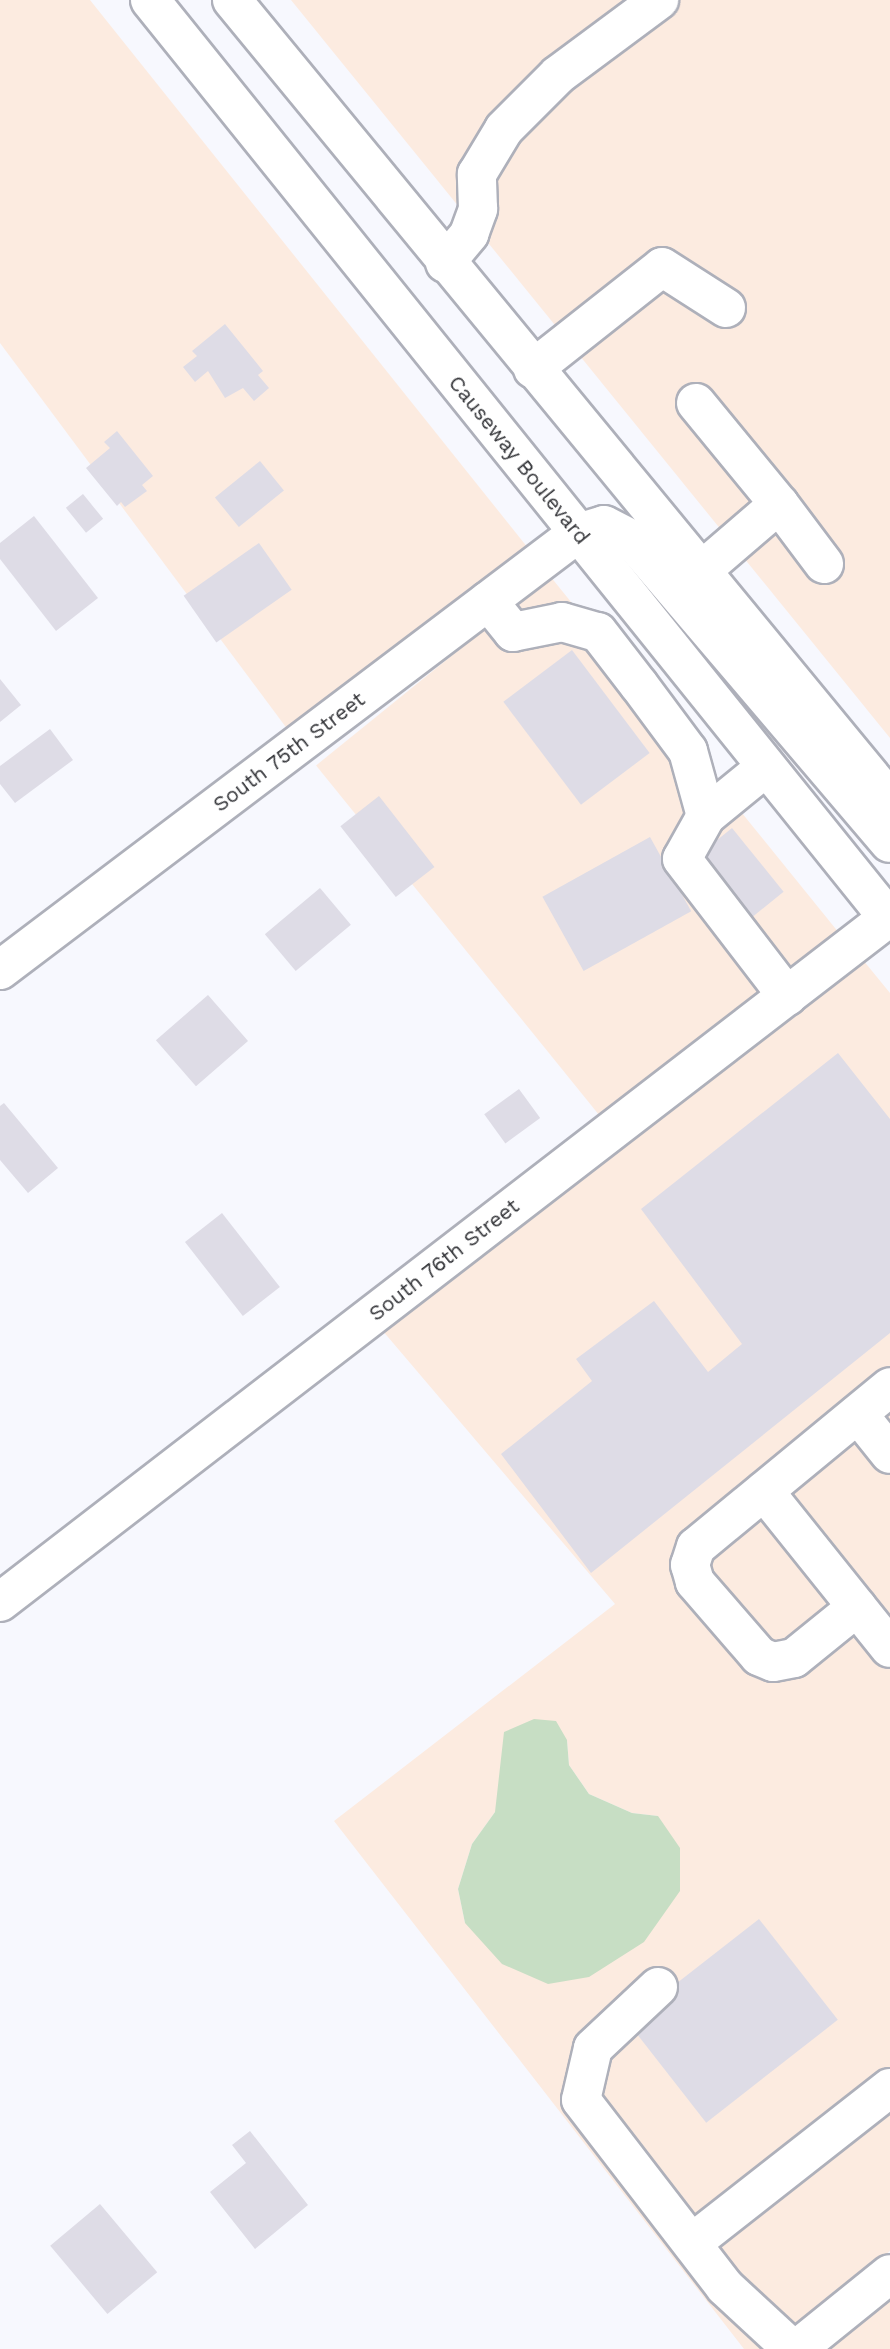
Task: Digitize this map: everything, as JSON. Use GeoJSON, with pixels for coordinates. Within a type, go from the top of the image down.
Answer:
{"type":"FeatureCollection","features":[{"type":"Feature","properties":{"kind":"main road","name":"Causeway Boulevard"},"geometry":{"type":"LineString","coordinates":[[150,0],[889,919]]}},
{"type":"Feature","properties":{"kind":"main road"},"geometry":{"type":"LineString","coordinates":[[232,0],[445,263],[890,800]]}},
{"type":"Feature","properties":{"kind":"main road"},"geometry":{"type":"LineString","coordinates":[[445,263],[469,234],[478,209],[477,174],[504,129],[558,75],[659,0]]}},
{"type":"Feature","properties":{"kind":"main road"},"geometry":{"type":"LineString","coordinates":[[533,369],[662,267],[726,308]]}},
{"type":"Feature","properties":{"kind":"main road"},"geometry":{"type":"LineString","coordinates":[[696,403],[779,504],[824,564]]}},
{"type":"Feature","properties":{"kind":"main road"},"geometry":{"type":"LineString","coordinates":[[701,571],[779,504]]}},
{"type":"Feature","properties":{"kind":"main road"},"geometry":{"type":"LineString","coordinates":[[578,533],[604,526],[631,539],[890,843]]}},
{"type":"Feature","properties":{"kind":"main road","name":"South 75th Street"},"geometry":{"type":"LineString","coordinates":[[0,970],[578,533]]}},
{"type":"Feature","properties":{"kind":"main road"},"geometry":{"type":"LineString","coordinates":[[488,601],[513,632],[562,622],[598,632],[688,751],[706,816]]}},
{"type":"Feature","properties":{"kind":"main road"},"geometry":{"type":"LineString","coordinates":[[639,685],[675,653]]}},
{"type":"Feature","properties":{"kind":"main road"},"geometry":{"type":"LineString","coordinates":[[766,767],[706,816],[681,859],[787,996]]}},
{"type":"Feature","properties":{"kind":"main road","name":"South 76th Street"},"geometry":{"type":"LineString","coordinates":[[0,1602],[889,919]]}},
{"type":"Feature","properties":{"kind":"main road"},"geometry":{"type":"LineString","coordinates":[[857,1607],[794,1658],[773,1662],[759,1656],[695,1582],[690,1565],[696,1547],[890,1387]]}},
{"type":"Feature","properties":{"kind":"main road"},"geometry":{"type":"LineString","coordinates":[[858,1414],[890,1454]]}},
{"type":"Feature","properties":{"kind":"main road"},"geometry":{"type":"LineString","coordinates":[[764,1491],[890,1648]]}},
{"type":"Feature","properties":{"kind":"main road"},"geometry":{"type":"LineString","coordinates":[[658,1987],[593,2048],[581,2100],[725,2287],[795,2349],[890,2274]]}},
{"type":"Feature","properties":{"kind":"main road"},"geometry":{"type":"LineString","coordinates":[[692,2242],[890,2088]]}},
{"type":"Feature","properties":{"kind":"shaded area"},"geometry":{"type":"Polygon","coordinates":[[[0,0],[90,0],[528,548],[288,730],[0,343],[0,0]]]}},
{"type":"Feature","properties":{"kind":"shaded area"},"geometry":{"type":"Polygon","coordinates":[[[291,0],[890,0],[890,738],[291,0]]]}},
{"type":"Feature","properties":{"kind":"shaded area"},"geometry":{"type":"Polygon","coordinates":[[[550,576],[839,933],[605,1122],[316,765],[550,576]]]}},
{"type":"Feature","properties":{"kind":"shaded area"},"geometry":{"type":"Polygon","coordinates":[[[863,960],[890,993],[890,2251],[769,2349],[744,2349],[334,1821],[615,1604],[382,1330],[863,960]],[[567,1740],[495,1812],[472,1844],[458,1889],[465,1923],[658,1816],[632,1813],[589,1794],[569,1765],[567,1740]]]}},
{"type":"Feature","properties":{"kind":"shaded area"},"geometry":{"type":"Polygon","coordinates":[[[890,2297],[890,2349],[826,2349],[890,2297]]]}},
{"type":"Feature","properties":{"kind":"green space"},"geometry":{"type":"Polygon","coordinates":[[[534,1719],[556,1721],[567,1740],[569,1765],[589,1794],[632,1813],[658,1816],[680,1848],[680,1891],[644,1942],[589,1977],[548,1984],[502,1964],[465,1923],[458,1889],[472,1844],[495,1812],[504,1732],[534,1719]]]}},
{"type":"Feature","properties":{"kind":"building"},"geometry":{"type":"Polygon","coordinates":[[[225,324],[263,371],[258,375],[269,388],[254,401],[243,388],[225,398],[208,371],[195,382],[183,367],[197,356],[192,351],[225,324]]]}},
{"type":"Feature","properties":{"kind":"building"},"geometry":{"type":"Polygon","coordinates":[[[117,431],[153,476],[142,485],[147,491],[125,507],[121,502],[117,506],[86,468],[110,448],[104,442],[117,431]]]}},
{"type":"Feature","properties":{"kind":"building"},"geometry":{"type":"Polygon","coordinates":[[[260,461],[284,491],[239,527],[215,498],[260,461]]]}},
{"type":"Feature","properties":{"kind":"building"},"geometry":{"type":"Polygon","coordinates":[[[83,494],[103,519],[86,533],[66,508],[83,494]]]}},
{"type":"Feature","properties":{"kind":"building"},"geometry":{"type":"Polygon","coordinates":[[[34,516],[98,598],[56,631],[0,559],[0,543],[34,516]]]}},
{"type":"Feature","properties":{"kind":"building"},"geometry":{"type":"Polygon","coordinates":[[[259,543],[292,590],[216,642],[184,596],[259,543]]]}},
{"type":"Feature","properties":{"kind":"building"},"geometry":{"type":"Polygon","coordinates":[[[572,650],[650,753],[581,805],[503,702],[572,650]]]}},
{"type":"Feature","properties":{"kind":"building"},"geometry":{"type":"Polygon","coordinates":[[[0,679],[21,705],[0,722],[0,679]]]}},
{"type":"Feature","properties":{"kind":"building"},"geometry":{"type":"Polygon","coordinates":[[[50,729],[73,760],[15,803],[0,784],[0,766],[50,729]]]}},
{"type":"Feature","properties":{"kind":"building"},"geometry":{"type":"Polygon","coordinates":[[[379,796],[434,867],[396,897],[340,826],[379,796]]]}},
{"type":"Feature","properties":{"kind":"building"},"geometry":{"type":"Polygon","coordinates":[[[732,828],[784,892],[745,923],[693,859],[732,828]]]}},
{"type":"Feature","properties":{"kind":"building"},"geometry":{"type":"Polygon","coordinates":[[[650,837],[691,911],[584,971],[542,897],[650,837]]]}},
{"type":"Feature","properties":{"kind":"building"},"geometry":{"type":"Polygon","coordinates":[[[320,888],[351,925],[296,971],[265,934],[320,888]]]}},
{"type":"Feature","properties":{"kind":"building"},"geometry":{"type":"Polygon","coordinates":[[[208,995],[248,1041],[196,1086],[156,1040],[208,995]]]}},
{"type":"Feature","properties":{"kind":"building"},"geometry":{"type":"Polygon","coordinates":[[[838,1053],[890,1119],[890,1333],[591,1573],[501,1454],[592,1381],[576,1359],[654,1301],[708,1372],[742,1344],[641,1209],[838,1053]]]}},
{"type":"Feature","properties":{"kind":"building"},"geometry":{"type":"Polygon","coordinates":[[[519,1089],[540,1118],[505,1143],[484,1114],[519,1089]]]}},
{"type":"Feature","properties":{"kind":"building"},"geometry":{"type":"Polygon","coordinates":[[[4,1103],[58,1168],[28,1193],[0,1160],[0,1106],[4,1103]]]}},
{"type":"Feature","properties":{"kind":"building"},"geometry":{"type":"Polygon","coordinates":[[[222,1213],[280,1287],[243,1316],[185,1242],[222,1213]]]}},
{"type":"Feature","properties":{"kind":"building"},"geometry":{"type":"Polygon","coordinates":[[[759,1919],[838,2020],[706,2123],[627,2022],[759,1919]]]}},
{"type":"Feature","properties":{"kind":"building"},"geometry":{"type":"Polygon","coordinates":[[[250,2131],[308,2205],[255,2249],[210,2192],[246,2163],[232,2145],[250,2131]]]}},
{"type":"Feature","properties":{"kind":"building"},"geometry":{"type":"Polygon","coordinates":[[[100,2204],[157,2272],[107,2314],[50,2246],[100,2204]]]}}]}
